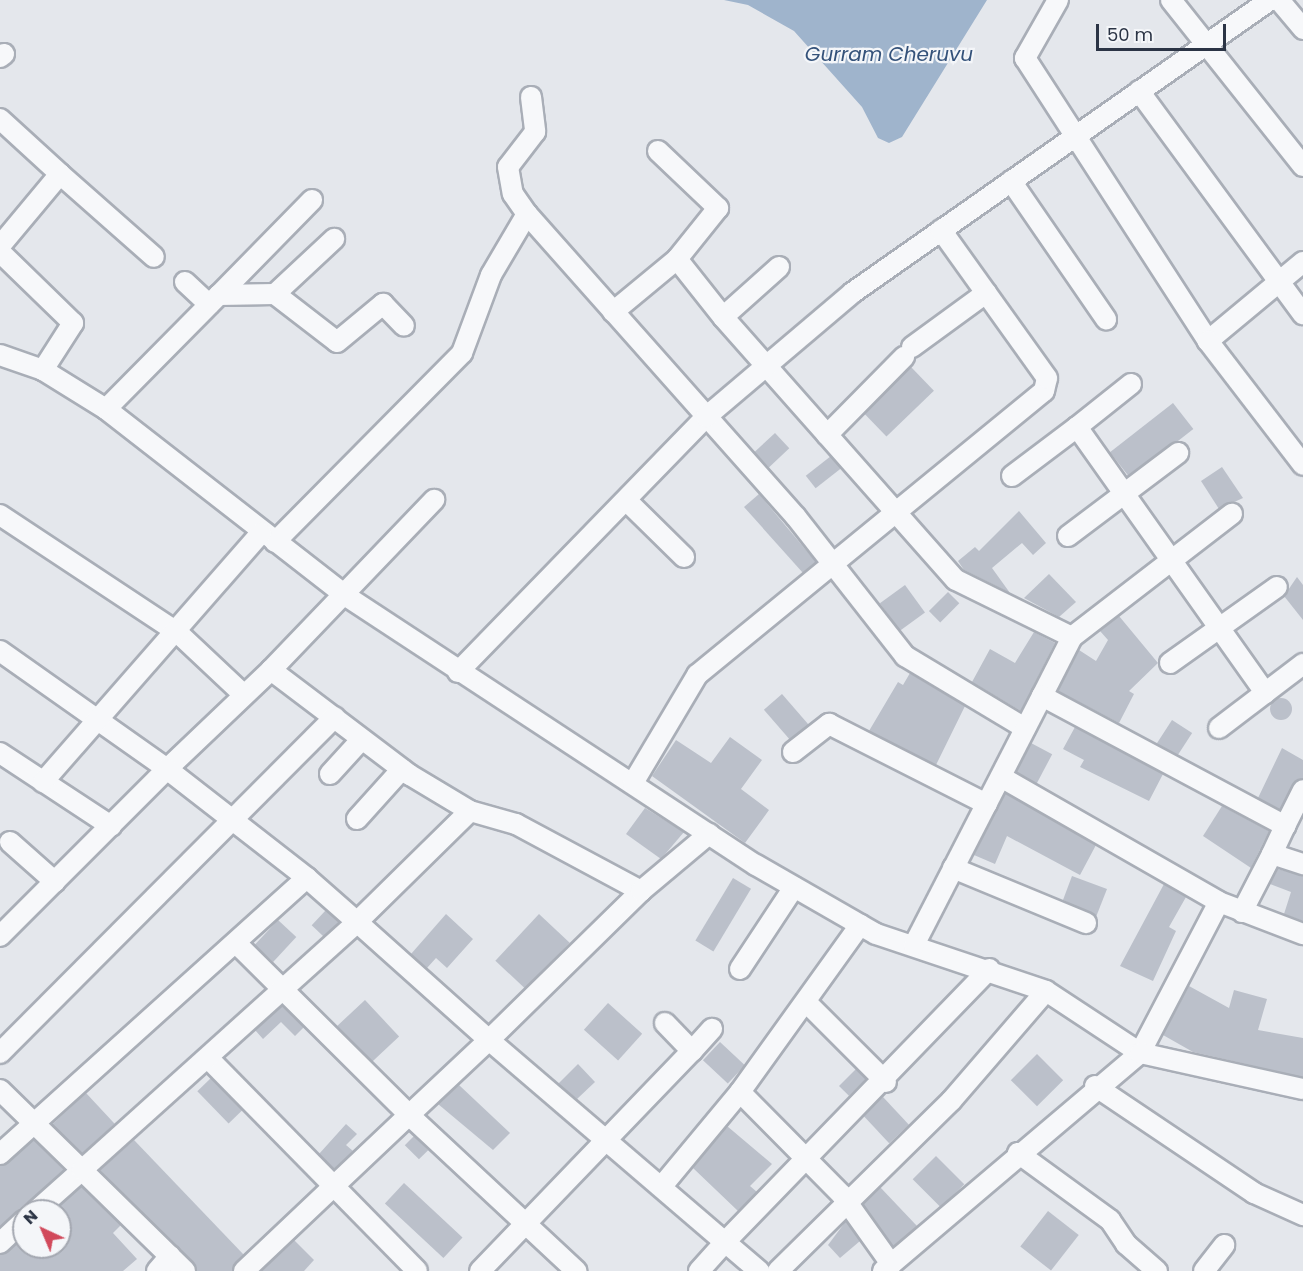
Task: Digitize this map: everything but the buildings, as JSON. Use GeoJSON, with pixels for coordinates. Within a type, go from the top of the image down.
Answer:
{"type":"FeatureCollection","features":[{"type":"Feature","properties":{"kind":"street"},"geometry":{"type":"LineString","coordinates":[[1058,0],[1025,58],[1208,341],[1303,465]]}},
{"type":"Feature","properties":{"kind":"street"},"geometry":{"type":"LineString","coordinates":[[1171,0],[1303,166]]}},
{"type":"Feature","properties":{"kind":"street"},"geometry":{"type":"LineString","coordinates":[[458,672],[627,501],[706,417],[852,292],[1270,0]]}},
{"type":"Feature","properties":{"kind":"street"},"geometry":{"type":"LineString","coordinates":[[1279,0],[1303,29]]}},
{"type":"Feature","properties":{"kind":"street"},"geometry":{"type":"LineString","coordinates":[[1139,92],[1303,314]]}},
{"type":"Feature","properties":{"kind":"street"},"geometry":{"type":"LineString","coordinates":[[531,97],[535,132],[508,167],[513,194],[527,214],[834,562],[905,656],[1025,728]]}},
{"type":"Feature","properties":{"kind":"street"},"geometry":{"type":"LineString","coordinates":[[0,118],[154,257]]}},
{"type":"Feature","properties":{"kind":"street"},"geometry":{"type":"LineString","coordinates":[[613,312],[677,259],[718,208],[658,151]]}},
{"type":"Feature","properties":{"kind":"street"},"geometry":{"type":"LineString","coordinates":[[0,246],[60,174]]}},
{"type":"Feature","properties":{"kind":"street"},"geometry":{"type":"LineString","coordinates":[[1011,181],[1106,319]]}},
{"type":"Feature","properties":{"kind":"street"},"geometry":{"type":"LineString","coordinates":[[106,409],[312,200]]}},
{"type":"Feature","properties":{"kind":"street"},"geometry":{"type":"LineString","coordinates":[[43,782],[177,632],[268,538],[462,353],[491,275],[527,214]]}},
{"type":"Feature","properties":{"kind":"street"},"geometry":{"type":"LineString","coordinates":[[633,783],[698,675],[834,562],[897,514],[1047,386],[986,293],[941,230]]}},
{"type":"Feature","properties":{"kind":"street"},"geometry":{"type":"LineString","coordinates":[[185,282],[214,299],[275,294],[334,238]]}},
{"type":"Feature","properties":{"kind":"street"},"geometry":{"type":"LineString","coordinates":[[0,252],[73,323],[43,370]]}},
{"type":"Feature","properties":{"kind":"street"},"geometry":{"type":"LineString","coordinates":[[677,259],[765,366],[956,580],[1072,637]]}},
{"type":"Feature","properties":{"kind":"street"},"geometry":{"type":"LineString","coordinates":[[1208,341],[1303,262]]}},
{"type":"Feature","properties":{"kind":"street"},"geometry":{"type":"LineString","coordinates":[[723,317],[779,267]]}},
{"type":"Feature","properties":{"kind":"street"},"geometry":{"type":"LineString","coordinates":[[827,435],[908,352],[986,293]]}},
{"type":"Feature","properties":{"kind":"street"},"geometry":{"type":"LineString","coordinates":[[275,294],[337,342],[383,304],[404,326]]}},
{"type":"Feature","properties":{"kind":"street"},"geometry":{"type":"LineString","coordinates":[[0,355],[43,370],[106,409],[268,538],[346,596],[458,672],[710,834],[860,925],[990,969],[1046,991],[1140,1053],[1303,1089]]}},
{"type":"Feature","properties":{"kind":"street"},"geometry":{"type":"LineString","coordinates":[[1012,476],[1131,384]]}},
{"type":"Feature","properties":{"kind":"street"},"geometry":{"type":"LineString","coordinates":[[1077,427],[1265,693]]}},
{"type":"Feature","properties":{"kind":"street"},"geometry":{"type":"LineString","coordinates":[[1068,536],[1178,453]]}},
{"type":"Feature","properties":{"kind":"street"},"geometry":{"type":"LineString","coordinates":[[0,936],[242,693],[271,670],[346,596],[434,500]]}},
{"type":"Feature","properties":{"kind":"street"},"geometry":{"type":"LineString","coordinates":[[627,501],[684,557]]}},
{"type":"Feature","properties":{"kind":"street"},"geometry":{"type":"LineString","coordinates":[[914,945],[1072,637],[1232,514]]}},
{"type":"Feature","properties":{"kind":"street"},"geometry":{"type":"LineString","coordinates":[[0,515],[177,632],[242,693]]}},
{"type":"Feature","properties":{"kind":"street"},"geometry":{"type":"LineString","coordinates":[[1170,663],[1277,587]]}},
{"type":"Feature","properties":{"kind":"street"},"geometry":{"type":"LineString","coordinates":[[0,651],[96,722],[167,770],[307,878],[489,1040],[610,1138],[759,1271]]}},
{"type":"Feature","properties":{"kind":"street"},"geometry":{"type":"LineString","coordinates":[[1219,728],[1303,664]]}},
{"type":"Feature","properties":{"kind":"street"},"geometry":{"type":"LineString","coordinates":[[271,670],[402,769],[470,811],[516,824],[641,891]]}},
{"type":"Feature","properties":{"kind":"street"},"geometry":{"type":"LineString","coordinates":[[1042,696],[1284,826]]}},
{"type":"Feature","properties":{"kind":"street"},"geometry":{"type":"LineString","coordinates":[[0,1053],[236,822],[334,717]]}},
{"type":"Feature","properties":{"kind":"street"},"geometry":{"type":"LineString","coordinates":[[793,752],[829,724],[987,804]]}},
{"type":"Feature","properties":{"kind":"street"},"geometry":{"type":"LineString","coordinates":[[330,774],[362,739]]}},
{"type":"Feature","properties":{"kind":"street"},"geometry":{"type":"LineString","coordinates":[[0,753],[111,826]]}},
{"type":"Feature","properties":{"kind":"street"},"geometry":{"type":"LineString","coordinates":[[357,819],[402,769]]}},
{"type":"Feature","properties":{"kind":"street"},"geometry":{"type":"LineString","coordinates":[[1001,777],[1218,902],[1303,934]]}},
{"type":"Feature","properties":{"kind":"street"},"geometry":{"type":"LineString","coordinates":[[1242,912],[1303,790]]}},
{"type":"Feature","properties":{"kind":"street"},"geometry":{"type":"LineString","coordinates":[[49,1199],[287,989],[470,811]]}},
{"type":"Feature","properties":{"kind":"street"},"geometry":{"type":"LineString","coordinates":[[244,1271],[489,1040],[641,891],[710,834]]}},
{"type":"Feature","properties":{"kind":"street"},"geometry":{"type":"LineString","coordinates":[[10,842],[55,882]]}},
{"type":"Feature","properties":{"kind":"street"},"geometry":{"type":"LineString","coordinates":[[1272,854],[1303,864]]}},
{"type":"Feature","properties":{"kind":"street"},"geometry":{"type":"LineString","coordinates":[[953,868],[1086,923]]}},
{"type":"Feature","properties":{"kind":"street"},"geometry":{"type":"LineString","coordinates":[[0,1154],[307,878]]}},
{"type":"Feature","properties":{"kind":"street"},"geometry":{"type":"LineString","coordinates":[[740,969],[794,887]]}},
{"type":"Feature","properties":{"kind":"street"},"geometry":{"type":"LineString","coordinates":[[740,1092],[842,1195],[844,1206],[887,1267],[1095,1086],[1140,1053],[1218,902]]}},
{"type":"Feature","properties":{"kind":"street"},"geometry":{"type":"LineString","coordinates":[[662,1186],[740,1092],[860,925]]}},
{"type":"Feature","properties":{"kind":"street"},"geometry":{"type":"LineString","coordinates":[[236,944],[287,989],[409,1114],[528,1222],[576,1271]]}},
{"type":"Feature","properties":{"kind":"street"},"geometry":{"type":"LineString","coordinates":[[699,1271],[805,1157],[886,1082],[990,969]]}},
{"type":"Feature","properties":{"kind":"street"},"geometry":{"type":"LineString","coordinates":[[778,1271],[951,1101],[1046,991]]}},
{"type":"Feature","properties":{"kind":"street"},"geometry":{"type":"LineString","coordinates":[[806,1002],[886,1082]]}},
{"type":"Feature","properties":{"kind":"street"},"geometry":{"type":"LineString","coordinates":[[665,1023],[692,1051]]}},
{"type":"Feature","properties":{"kind":"street"},"geometry":{"type":"LineString","coordinates":[[480,1271],[610,1138],[712,1029]]}},
{"type":"Feature","properties":{"kind":"street"},"geometry":{"type":"LineString","coordinates":[[208,1058],[417,1271]]}},
{"type":"Feature","properties":{"kind":"street"},"geometry":{"type":"LineString","coordinates":[[1095,1086],[1254,1193],[1303,1215]]}},
{"type":"Feature","properties":{"kind":"street"},"geometry":{"type":"LineString","coordinates":[[0,1090],[82,1170],[164,1264],[184,1271]]}},
{"type":"Feature","properties":{"kind":"street"},"geometry":{"type":"LineString","coordinates":[[1018,1153],[1110,1220],[1126,1244],[1157,1271]]}},
{"type":"Feature","properties":{"kind":"street"},"geometry":{"type":"LineString","coordinates":[[0,1243],[12,1232]]}},
{"type":"Feature","properties":{"kind":"street"},"geometry":{"type":"LineString","coordinates":[[1204,1271],[1224,1245]]}},
{"type":"Feature","properties":{"kind":"water","name":"Gurram Cheruvu"},"geometry":{"type":"Polygon","coordinates":[[[724,0],[987,0],[902,137],[889,143],[878,138],[862,107],[794,31],[748,5],[724,0]]]}}]}
